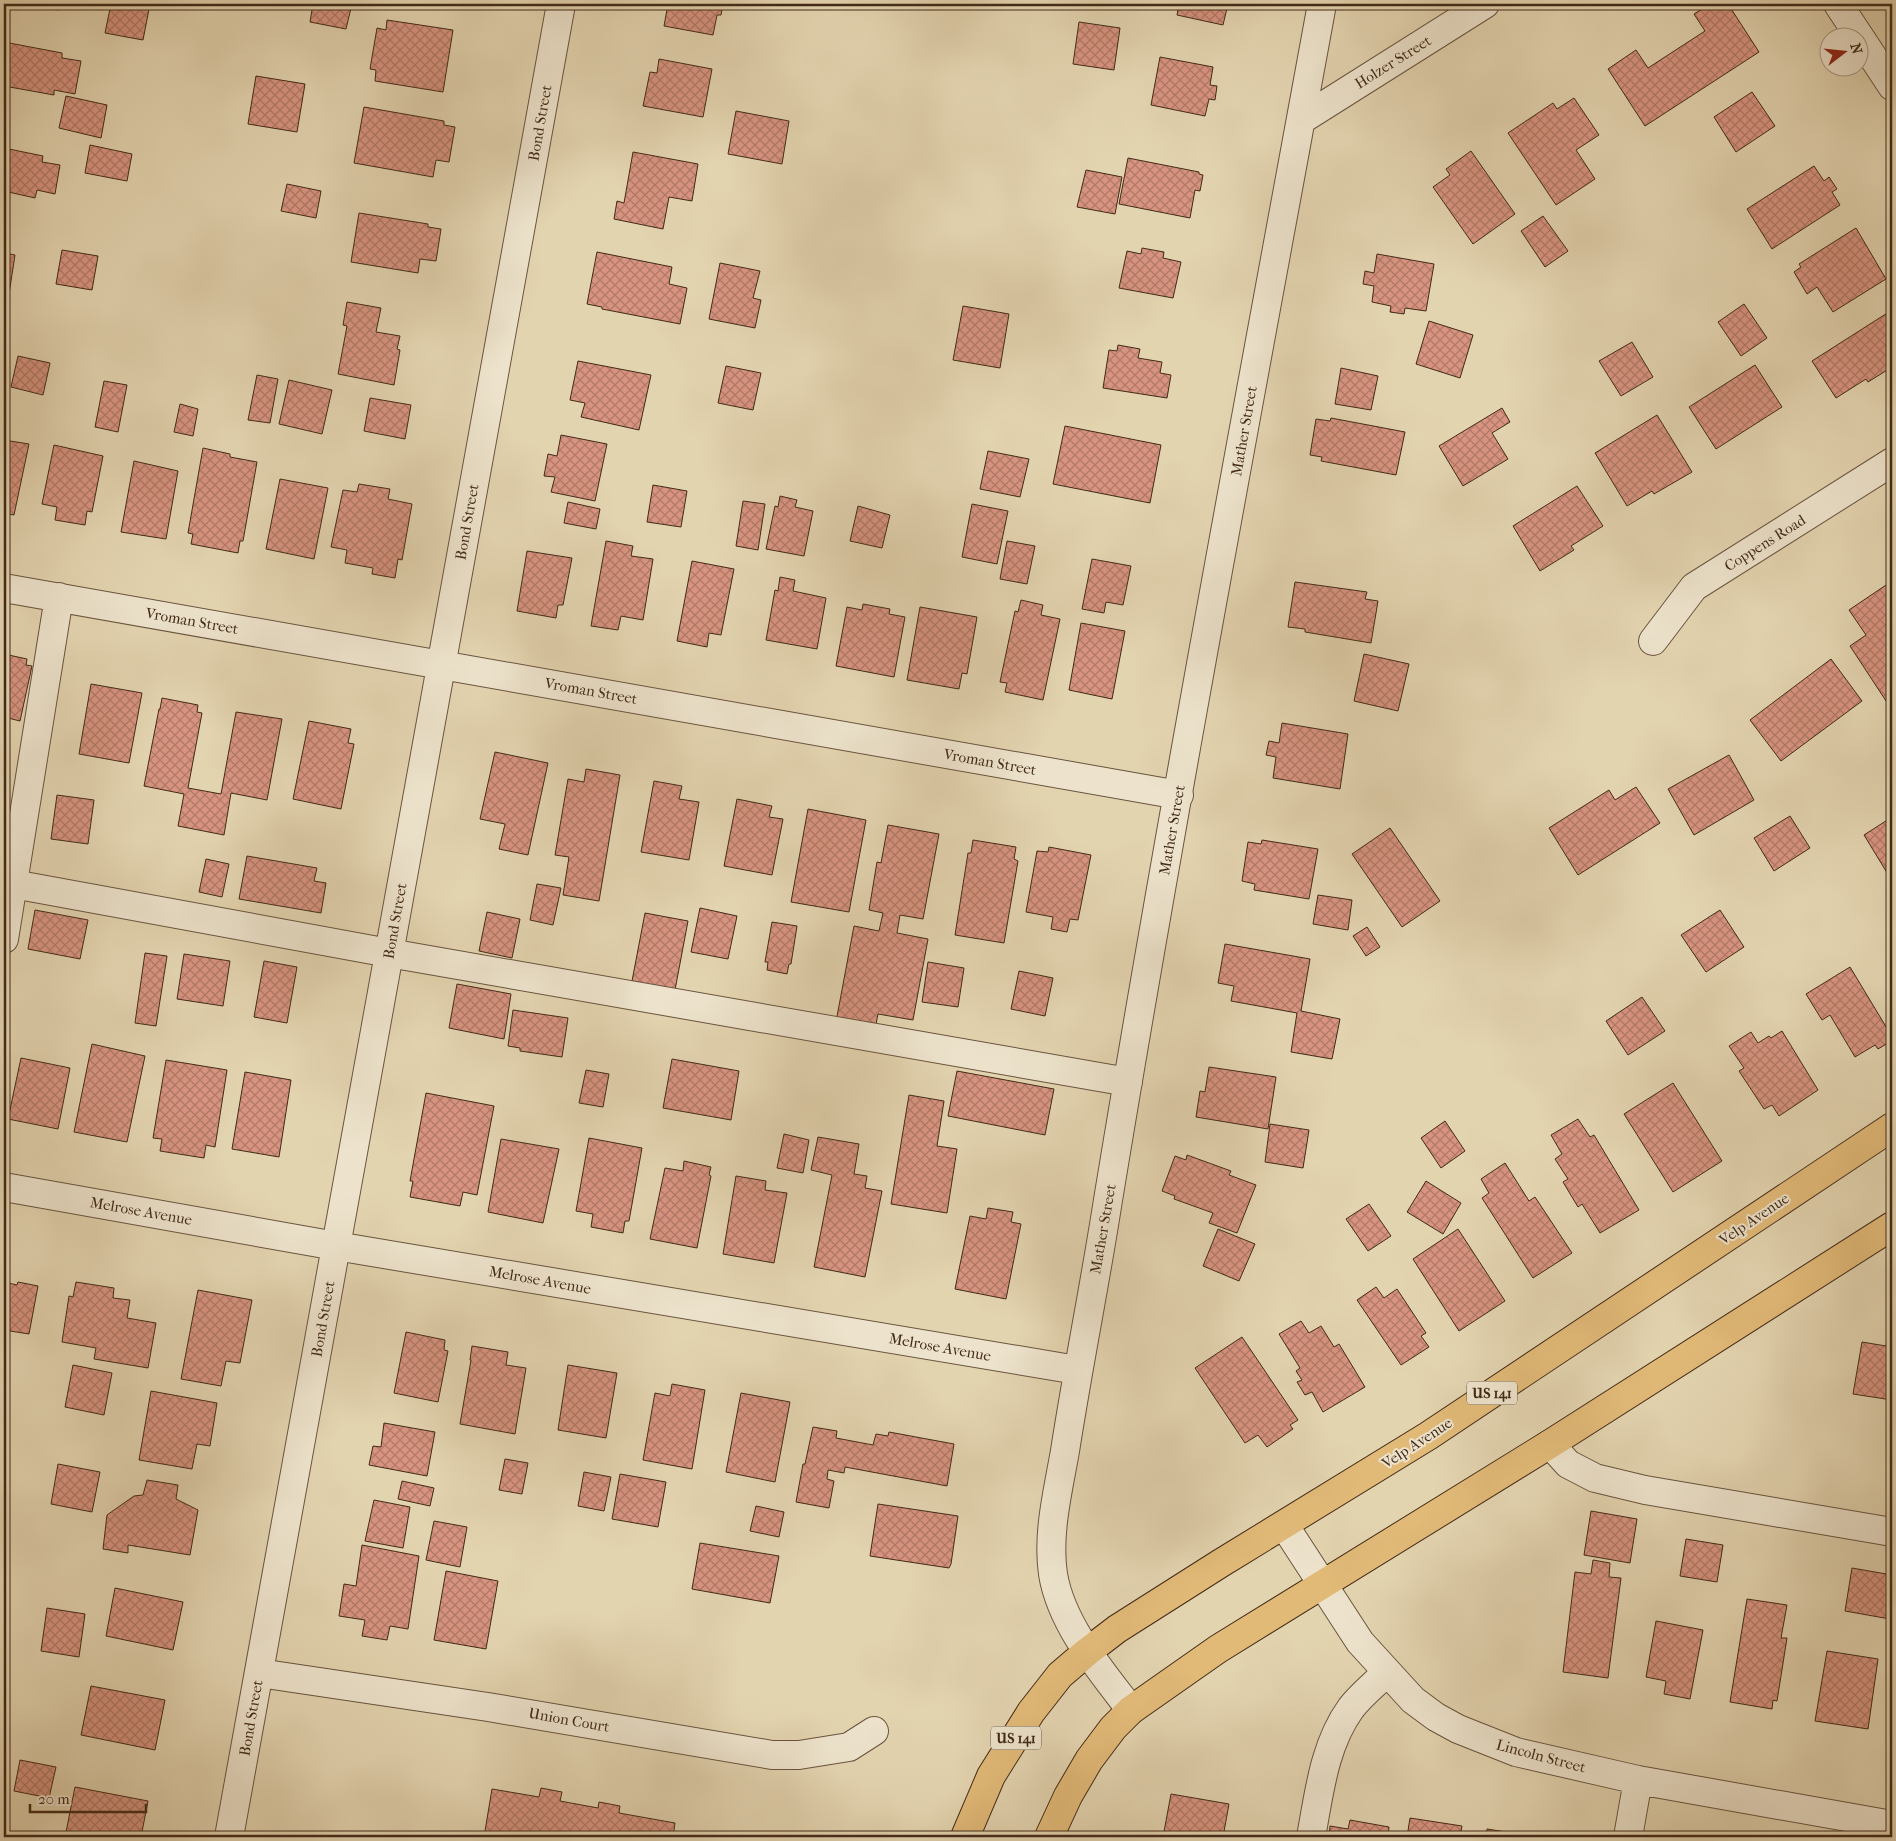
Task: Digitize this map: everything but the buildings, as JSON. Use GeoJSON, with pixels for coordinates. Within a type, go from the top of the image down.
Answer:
{"type":"FeatureCollection","features":[{"type":"Feature","properties":{"kind":"main road","name":"Velp Avenue"},"geometry":{"type":"LineString","coordinates":[[1087,1652],[1118,1629],[1428,1436],[1892,1127]]}},
{"type":"Feature","properties":{"kind":"main road"},"geometry":{"type":"LineString","coordinates":[[1048,1837],[1068,1796],[1089,1760],[1113,1728],[1131,1710],[1218,1649],[1550,1444],[1892,1226]]}},
{"type":"Feature","properties":{"kind":"main road","name":"US 141"},"geometry":{"type":"LineString","coordinates":[[965,1837],[991,1776],[1031,1712],[1060,1675],[1087,1652]]}},
{"type":"Feature","properties":{"kind":"street","name":"Bond Street"},"geometry":{"type":"LineString","coordinates":[[229,1837],[561,4]]}},
{"type":"Feature","properties":{"kind":"street","name":"Mather Street"},"geometry":{"type":"LineString","coordinates":[[1131,1710],[1087,1652],[1061,1602],[1053,1576],[1054,1516],[1077,1370],[1128,1082],[1322,4]]}},
{"type":"Feature","properties":{"kind":"street","name":"Holzer Street"},"geometry":{"type":"LineString","coordinates":[[1301,120],[1486,4]]}},
{"type":"Feature","properties":{"kind":"street"},"geometry":{"type":"LineString","coordinates":[[1838,4],[1892,86]]}},
{"type":"Feature","properties":{"kind":"street","name":"Coppens Road"},"geometry":{"type":"LineString","coordinates":[[1653,641],[1694,587],[1892,462]]}},
{"type":"Feature","properties":{"kind":"street","name":"Vroman Street"},"geometry":{"type":"LineString","coordinates":[[4,588],[1179,795]]}},
{"type":"Feature","properties":{"kind":"street"},"geometry":{"type":"LineString","coordinates":[[4,939],[59,597]]}},
{"type":"Feature","properties":{"kind":"street"},"geometry":{"type":"LineString","coordinates":[[12,884],[389,953],[1128,1082]]}},
{"type":"Feature","properties":{"kind":"street","name":"Melrose Avenue"},"geometry":{"type":"LineString","coordinates":[[4,1187],[336,1246],[1077,1370]]}},
{"type":"Feature","properties":{"kind":"street"},"geometry":{"type":"LineString","coordinates":[[1550,1444],[1568,1464],[1595,1478],[1654,1492],[1892,1532]]}},
{"type":"Feature","properties":{"kind":"street","name":"Lincoln Street"},"geometry":{"type":"LineString","coordinates":[[1284,1525],[1360,1642],[1413,1700],[1458,1730],[1516,1752],[1638,1780],[1892,1825]]}},
{"type":"Feature","properties":{"kind":"street"},"geometry":{"type":"LineString","coordinates":[[1311,1837],[1319,1792],[1335,1736],[1352,1706],[1387,1672]]}},
{"type":"Feature","properties":{"kind":"street","name":"Union Court"},"geometry":{"type":"LineString","coordinates":[[259,1673],[488,1706],[772,1755],[799,1755],[849,1747],[874,1731]]}},
{"type":"Feature","properties":{"kind":"street"},"geometry":{"type":"LineString","coordinates":[[1628,1837],[1638,1780]]}}]}
